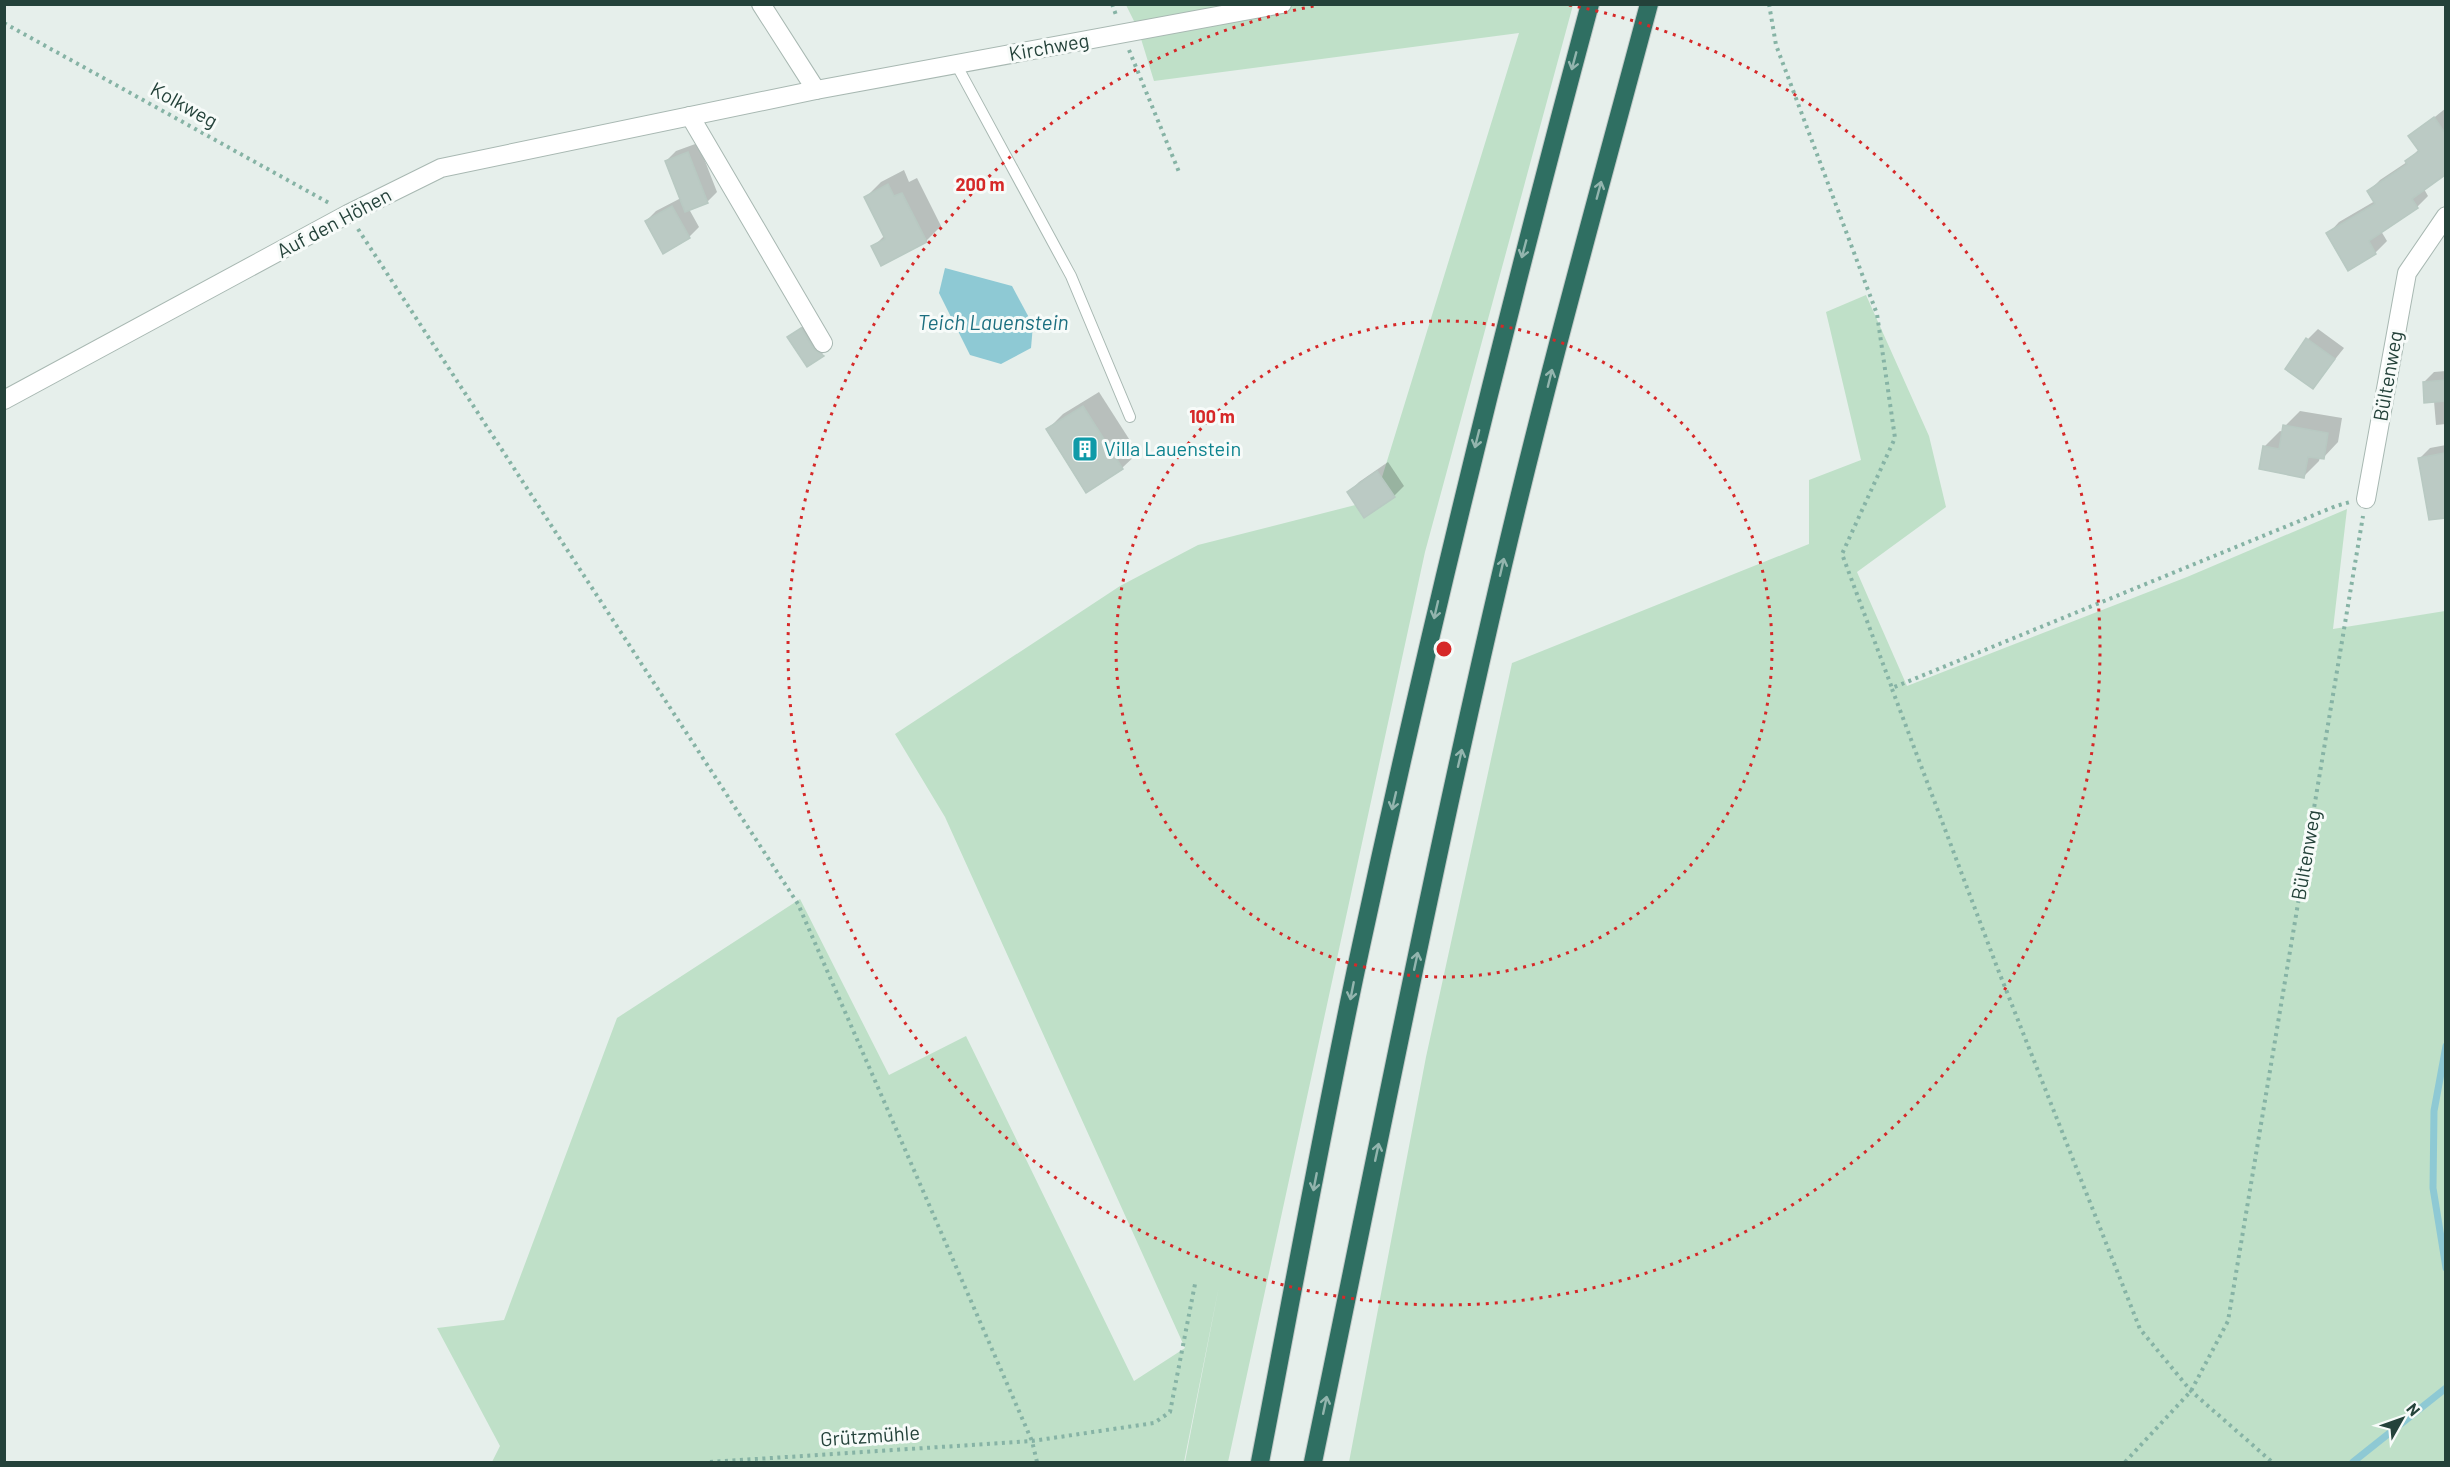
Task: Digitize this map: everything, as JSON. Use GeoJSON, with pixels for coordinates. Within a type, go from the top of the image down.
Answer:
{"type":"FeatureCollection","features":[{"type":"Feature","properties":{"kind":"highway"},"geometry":{"type":"LineString","coordinates":[[1260,1462],[1361,948],[1449,553],[1520,264],[1590,4]]}},
{"type":"Feature","properties":{"kind":"highway"},"geometry":{"type":"LineString","coordinates":[[1313,1462],[1429,897],[1503,563],[1576,276],[1649,4]]}},
{"type":"Feature","properties":{"kind":"street"},"geometry":{"type":"LineString","coordinates":[[761,4],[816,90]]}},
{"type":"Feature","properties":{"kind":"street","name":"Kirchweg"},"geometry":{"type":"LineString","coordinates":[[816,90],[1282,4]]}},
{"type":"Feature","properties":{"kind":"street","name":"Auf den Höhen"},"geometry":{"type":"LineString","coordinates":[[4,400],[348,214],[441,168],[816,90]]}},
{"type":"Feature","properties":{"kind":"street"},"geometry":{"type":"LineString","coordinates":[[690,116],[823,343]]}},
{"type":"Feature","properties":{"kind":"street","name":"Bültenweg"},"geometry":{"type":"LineString","coordinates":[[2366,499],[2407,273],[2445,216]]}},
{"type":"Feature","properties":{"kind":"lane"},"geometry":{"type":"LineString","coordinates":[[956,64],[1071,276],[1130,417]]}},
{"type":"Feature","properties":{"kind":"path"},"geometry":{"type":"LineString","coordinates":[[1112,4],[1179,172]]}},
{"type":"Feature","properties":{"kind":"path"},"geometry":{"type":"LineString","coordinates":[[1769,4],[1776,45],[1876,314],[1895,438],[1842,554],[2002,978],[2140,1329],[2192,1391],[2272,1462]]}},
{"type":"Feature","properties":{"kind":"path","name":"Kolkweg"},"geometry":{"type":"LineString","coordinates":[[4,23],[348,214]]}},
{"type":"Feature","properties":{"kind":"path"},"geometry":{"type":"LineString","coordinates":[[348,214],[798,904],[1032,1440],[1037,1462]]}},
{"type":"Feature","properties":{"kind":"path"},"geometry":{"type":"LineString","coordinates":[[1892,688],[2336,506],[2366,499]]}},
{"type":"Feature","properties":{"kind":"path","name":"Bültenweg"},"geometry":{"type":"LineString","coordinates":[[2125,1462],[2192,1391],[2228,1321],[2366,499]]}},
{"type":"Feature","properties":{"kind":"path","name":"Grützmühle"},"geometry":{"type":"LineString","coordinates":[[710,1462],[1032,1440],[1154,1423],[1170,1412],[1195,1284]]}},
{"type":"Feature","properties":{"kind":"green space"},"geometry":{"type":"Polygon","coordinates":[[[1126,5],[1573,5],[1425,552],[1228,1462],[1185,1462],[1219,1286],[1184,1462],[492,1462],[500,1446],[437,1328],[504,1320],[617,1018],[800,899],[889,1075],[966,1036],[1134,1381],[1185,1348],[945,817],[895,734],[1120,586],[1198,545],[1375,500],[1519,33],[1154,81],[1138,29],[1126,5]]]}},
{"type":"Feature","properties":{"kind":"green space"},"geometry":{"type":"Polygon","coordinates":[[[1866,295],[1929,436],[1946,507],[1857,572],[1907,686],[2187,577],[2347,509],[2333,629],[2445,611],[2445,1462],[1349,1462],[1426,1057],[1512,663],[1809,544],[1809,480],[1861,460],[1826,312],[1866,295]]]}},
{"type":"Feature","properties":{"kind":"water","name":"Teich Lauenstein"},"geometry":{"type":"Polygon","coordinates":[[[945,268],[1012,286],[1033,325],[1031,348],[1001,364],[970,355],[939,293],[945,268]]]}},
{"type":"Feature","properties":{"kind":"building"},"geometry":{"type":"Polygon","coordinates":[[[2434,117],[2445,133],[2445,175],[2412,199],[2418,208],[2369,241],[2376,254],[2348,271],[2326,233],[2375,204],[2367,191],[2407,164],[2405,161],[2419,151],[2408,136],[2434,117]]]}},
{"type":"Feature","properties":{"kind":"building"},"geometry":{"type":"Polygon","coordinates":[[[688,152],[708,203],[685,212],[665,161],[688,152]]]}},
{"type":"Feature","properties":{"kind":"building"},"geometry":{"type":"Polygon","coordinates":[[[888,184],[894,196],[902,193],[927,242],[881,266],[871,246],[885,239],[864,197],[888,184]]]}},
{"type":"Feature","properties":{"kind":"building"},"geometry":{"type":"Polygon","coordinates":[[[672,206],[690,238],[663,254],[645,221],[672,206]]]}},
{"type":"Feature","properties":{"kind":"building"},"geometry":{"type":"Polygon","coordinates":[[[801,328],[814,349],[824,356],[807,367],[787,337],[801,328]]]}},
{"type":"Feature","properties":{"kind":"building"},"geometry":{"type":"Polygon","coordinates":[[[2306,338],[2335,359],[2313,389],[2285,369],[2306,338]]]}},
{"type":"Feature","properties":{"kind":"building"},"geometry":{"type":"Polygon","coordinates":[[[2445,380],[2445,401],[2424,403],[2423,382],[2445,380]]]}},
{"type":"Feature","properties":{"kind":"building","name":"Villa Lauenstein"},"geometry":{"type":"Polygon","coordinates":[[[1083,406],[1123,469],[1086,493],[1046,429],[1083,406]]]}},
{"type":"Feature","properties":{"kind":"building"},"geometry":{"type":"Polygon","coordinates":[[[2283,425],[2328,433],[2324,459],[2308,457],[2304,478],[2259,469],[2263,446],[2279,449],[2283,425]]]}},
{"type":"Feature","properties":{"kind":"building"},"geometry":{"type":"Polygon","coordinates":[[[2445,453],[2445,518],[2429,520],[2418,458],[2445,453]]]}},
{"type":"Feature","properties":{"kind":"building"},"geometry":{"type":"Polygon","coordinates":[[[1377,471],[1395,497],[1364,518],[1347,492],[1377,471]]]}},
{"type":"Feature","properties":{"kind":"waterway"},"geometry":{"type":"LineString","coordinates":[[2446,1046],[2434,1111],[2433,1188],[2446,1268]]}},
{"type":"Feature","properties":{"kind":"waterway"},"geometry":{"type":"LineString","coordinates":[[2353,1462],[2446,1388]]}},
{"type":"Feature","properties":{"kind":"place","name":"Villa Lauenstein"},"geometry":{"type":"Point","coordinates":[1085,449]}}]}
